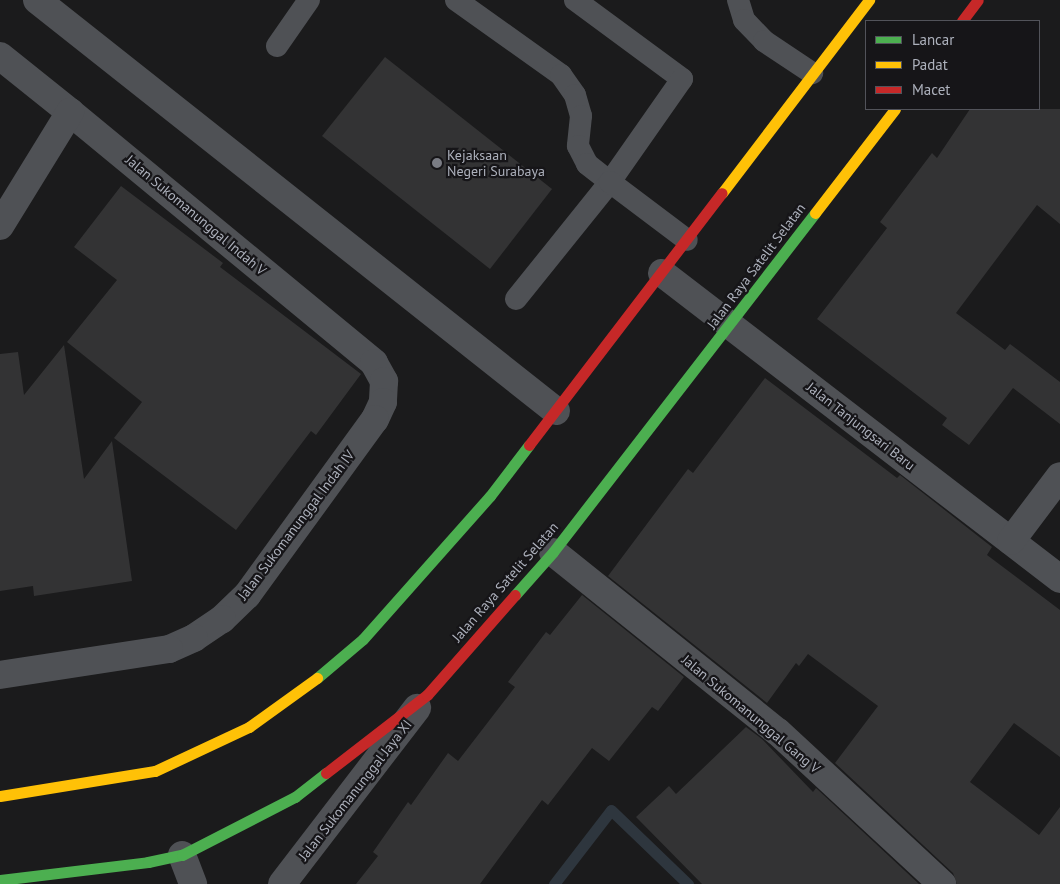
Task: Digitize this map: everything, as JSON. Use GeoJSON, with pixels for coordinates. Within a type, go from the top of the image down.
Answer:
{"type":"FeatureCollection","features":[{"type":"Feature","properties":{"kind":"main road"},"geometry":{"type":"LineString","coordinates":[[0,796],[155,771],[248,727],[312,682],[364,639],[490,496],[662,273],[868,0]]}},
{"type":"Feature","properties":{"kind":"main road"},"geometry":{"type":"LineString","coordinates":[[963,20],[978,0]]}},
{"type":"Feature","properties":{"kind":"main road","name":"Jalan Raya Satelit Selatan"},"geometry":{"type":"LineString","coordinates":[[0,880],[148,862],[182,855],[295,797],[427,695],[553,552],[730,326],[894,110]]}},
{"type":"Feature","properties":{"kind":"street"},"geometry":{"type":"LineString","coordinates":[[48,4],[556,411]]}},
{"type":"Feature","properties":{"kind":"street","name":"Jalan Sukomanunggal Indah V"},"geometry":{"type":"LineString","coordinates":[[0,56],[374,363],[384,381]]}},
{"type":"Feature","properties":{"kind":"street"},"geometry":{"type":"LineString","coordinates":[[0,226],[70,112]]}},
{"type":"Feature","properties":{"kind":"street","name":"Jalan Tanjungsari Baru"},"geometry":{"type":"LineString","coordinates":[[662,273],[1060,579]]}},
{"type":"Feature","properties":{"kind":"street","name":"Jalan Sukomanunggal Indah IV"},"geometry":{"type":"LineString","coordinates":[[0,675],[169,649],[194,638],[222,619],[247,595],[375,419],[382,402],[384,381]]}},
{"type":"Feature","properties":{"kind":"street"},"geometry":{"type":"LineString","coordinates":[[1011,541],[1060,476]]}},
{"type":"Feature","properties":{"kind":"street","name":"Jalan Sukomanunggal Gang V"},"geometry":{"type":"LineString","coordinates":[[553,552],[778,732],[942,884]]}},
{"type":"Feature","properties":{"kind":"street","name":"Jalan Sukomanunggal Jaya XI"},"geometry":{"type":"LineString","coordinates":[[282,884],[427,695]]}},
{"type":"Feature","properties":{"kind":"street"},"geometry":{"type":"LineString","coordinates":[[182,855],[193,884]]}},
{"type":"Feature","properties":{"kind":"lane"},"geometry":{"type":"LineString","coordinates":[[277,46],[309,0]]}},
{"type":"Feature","properties":{"kind":"lane"},"geometry":{"type":"LineString","coordinates":[[456,0],[560,75],[575,96],[581,116],[578,146],[587,164],[687,240]]}},
{"type":"Feature","properties":{"kind":"lane"},"geometry":{"type":"LineString","coordinates":[[516,299],[610,182],[682,79],[575,0]]}},
{"type":"Feature","properties":{"kind":"lane"},"geometry":{"type":"LineString","coordinates":[[738,0],[744,20],[764,42],[812,74]]}},
{"type":"Feature","properties":{"kind":"building","name":"Kejaksaan Negeri Surabaya"},"geometry":{"type":"Polygon","coordinates":[[[385,57],[552,189],[490,269],[322,136],[385,57]]]}},
{"type":"Feature","properties":{"kind":"building"},"geometry":{"type":"Polygon","coordinates":[[[1060,109],[1060,224],[1037,205],[956,313],[1005,350],[1010,344],[1060,382],[1060,424],[1013,388],[969,445],[942,425],[947,418],[817,319],[887,228],[880,222],[932,153],[937,158],[969,110],[1060,109]]]}},
{"type":"Feature","properties":{"kind":"building"},"geometry":{"type":"Polygon","coordinates":[[[121,186],[223,263],[220,267],[361,374],[316,435],[311,431],[236,530],[114,438],[142,402],[67,342],[117,280],[74,247],[121,186]]]}},
{"type":"Feature","properties":{"kind":"building"},"geometry":{"type":"Polygon","coordinates":[[[64,345],[84,479],[112,441],[132,581],[34,596],[33,586],[0,591],[0,354],[18,352],[24,395],[64,345]]]}},
{"type":"Feature","properties":{"kind":"building"},"geometry":{"type":"Polygon","coordinates":[[[765,378],[897,478],[900,475],[992,547],[987,555],[1060,610],[1060,757],[1014,723],[970,782],[1039,835],[1060,807],[1060,884],[957,884],[953,873],[835,763],[878,706],[808,654],[799,666],[796,663],[767,703],[608,576],[688,469],[693,473],[765,378]]]}},
{"type":"Feature","properties":{"kind":"building"},"geometry":{"type":"Polygon","coordinates":[[[582,595],[684,677],[658,711],[652,707],[609,761],[592,748],[548,805],[542,800],[480,884],[356,884],[378,856],[373,852],[408,802],[411,805],[448,753],[458,761],[515,687],[508,682],[546,632],[550,635],[582,595]]]}},
{"type":"Feature","properties":{"kind":"building"},"geometry":{"type":"Polygon","coordinates":[[[746,727],[762,739],[813,792],[816,788],[919,884],[702,884],[636,817],[669,786],[676,794],[746,727]]]}},
{"type":"Feature","properties":{"kind":"waterway"},"geometry":{"type":"LineString","coordinates":[[554,884],[611,810],[688,884]]}},
{"type":"Feature","properties":{"kind":"traffic: fast"},"geometry":{"type":"LineString","coordinates":[[515,595],[553,552],[815,213]]}},
{"type":"Feature","properties":{"kind":"traffic: fast"},"geometry":{"type":"LineString","coordinates":[[317,678],[363,639],[490,496],[529,445]]}},
{"type":"Feature","properties":{"kind":"traffic: fast"},"geometry":{"type":"LineString","coordinates":[[0,880],[148,862],[182,855],[295,797],[326,773]]}},
{"type":"Feature","properties":{"kind":"traffic: slow"},"geometry":{"type":"LineString","coordinates":[[722,193],[869,0]]}},
{"type":"Feature","properties":{"kind":"traffic: slow"},"geometry":{"type":"LineString","coordinates":[[815,213],[894,110]]}},
{"type":"Feature","properties":{"kind":"traffic: slow"},"geometry":{"type":"LineString","coordinates":[[0,796],[155,771],[249,727],[317,678]]}},
{"type":"Feature","properties":{"kind":"traffic: jam"},"geometry":{"type":"LineString","coordinates":[[963,20],[978,0]]}},
{"type":"Feature","properties":{"kind":"traffic: jam"},"geometry":{"type":"LineString","coordinates":[[529,445],[722,193]]}},
{"type":"Feature","properties":{"kind":"traffic: jam"},"geometry":{"type":"LineString","coordinates":[[326,773],[427,695],[515,595]]}},
{"type":"Feature","properties":{"kind":"place","name":"Kejaksaan Negeri Surabaya"},"geometry":{"type":"Point","coordinates":[437,163]}}]}
